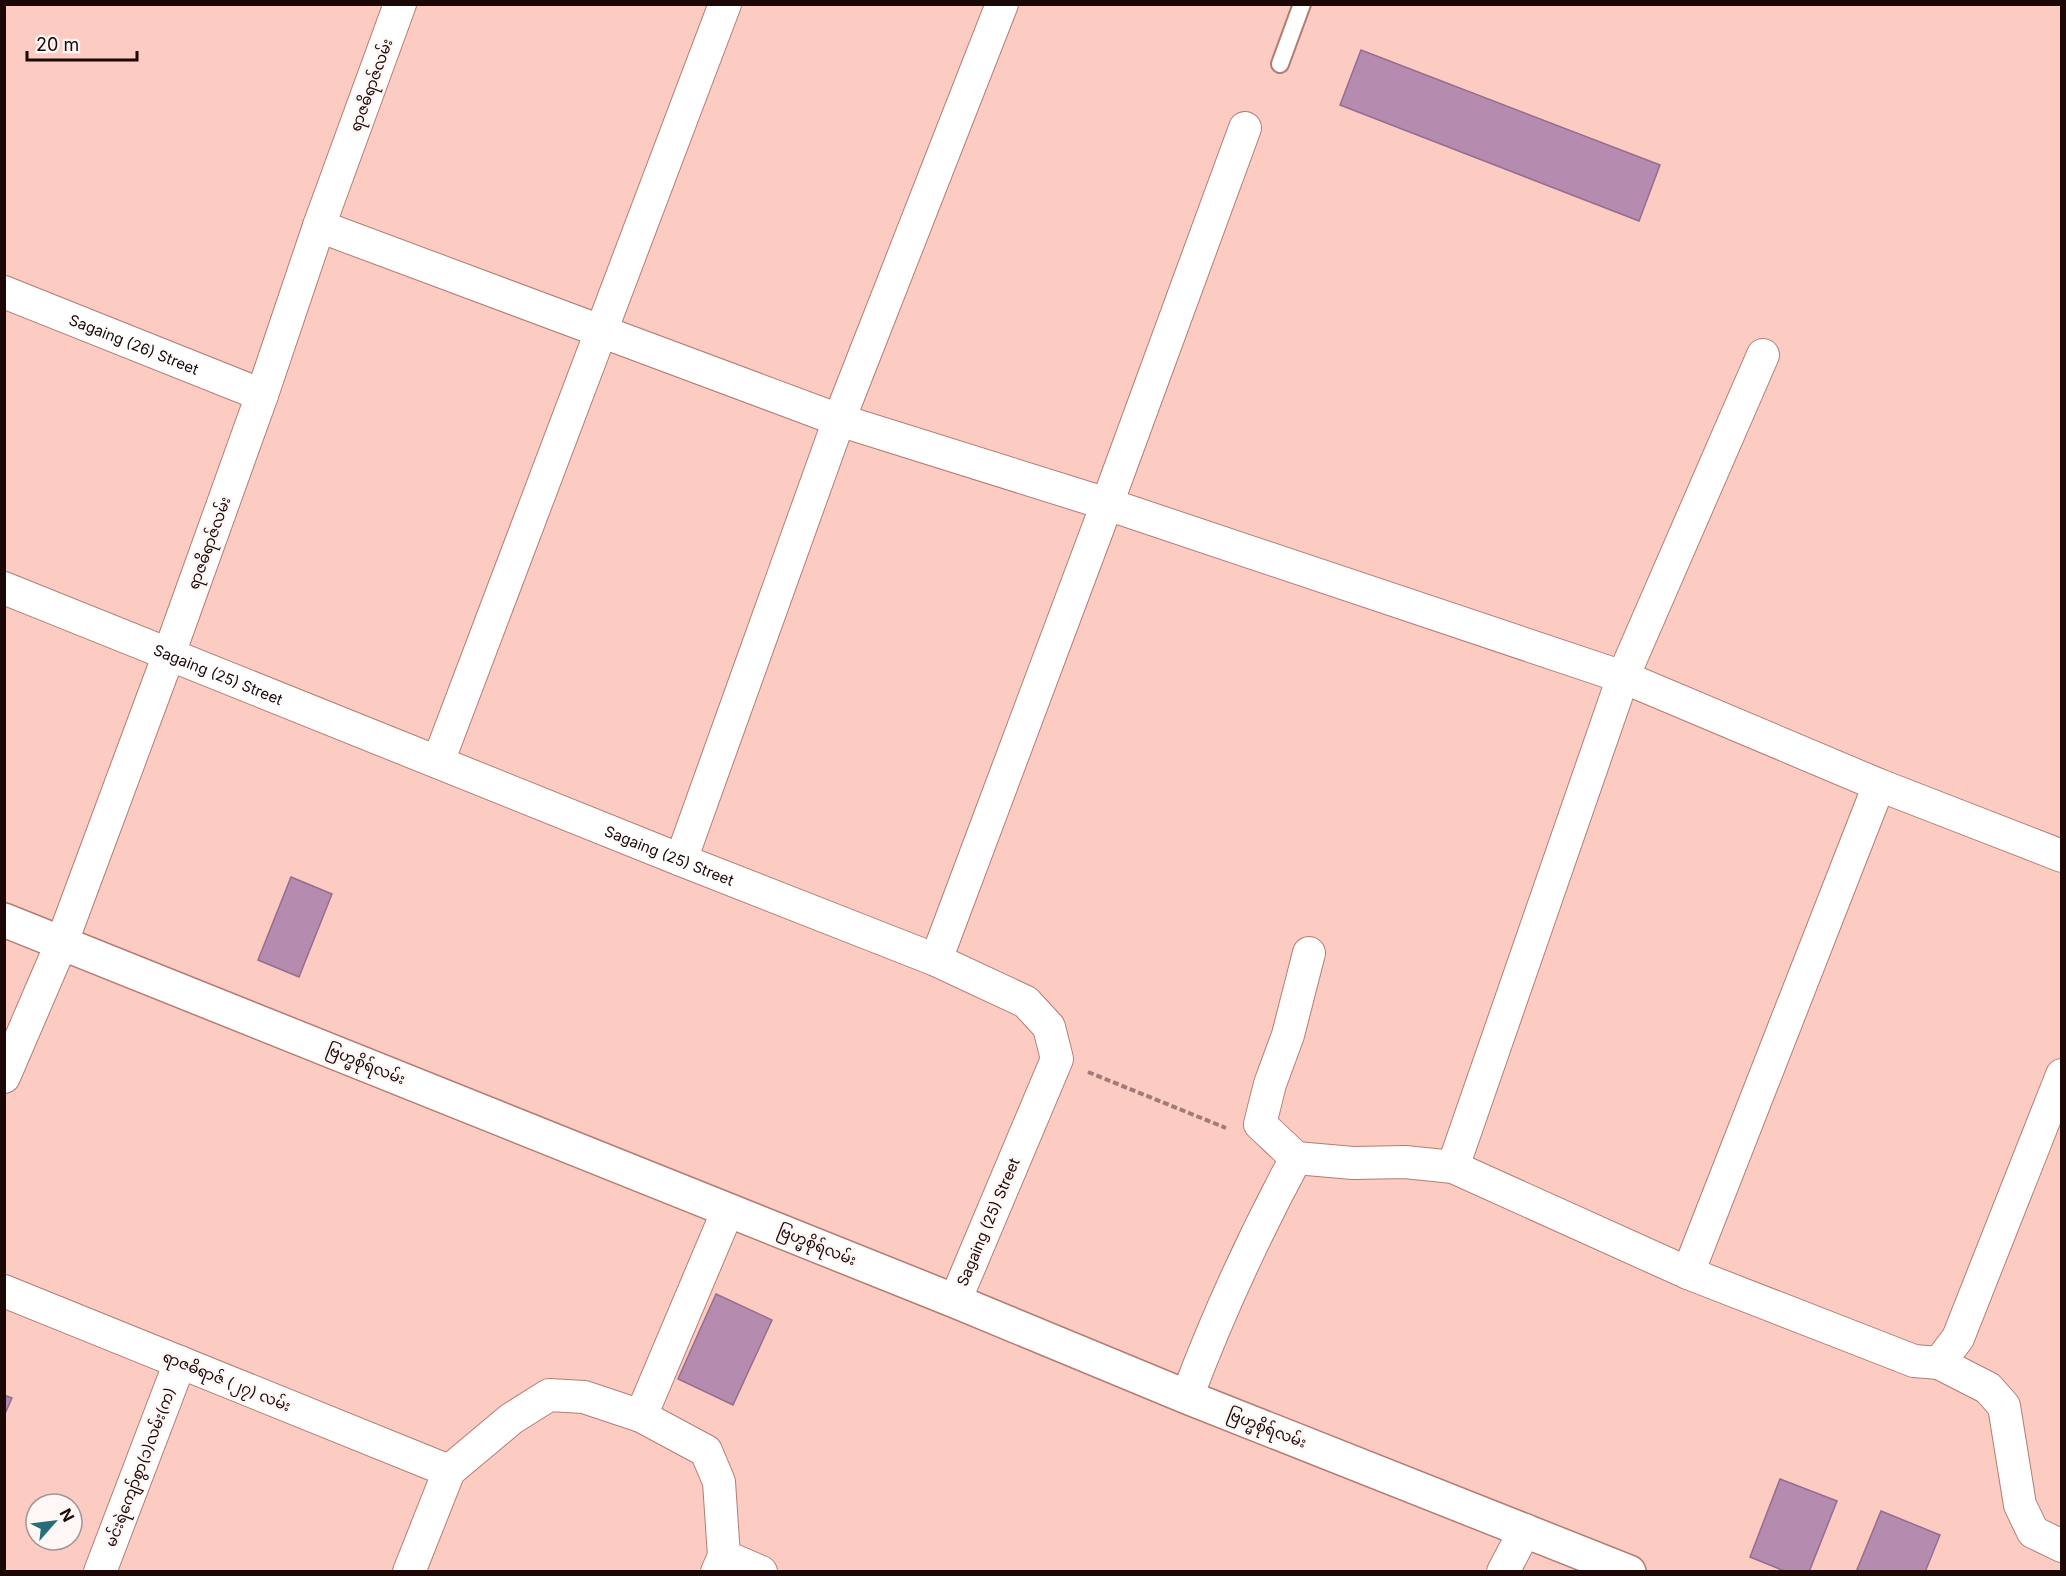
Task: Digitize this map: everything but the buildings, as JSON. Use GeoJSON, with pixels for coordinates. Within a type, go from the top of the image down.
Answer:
{"type":"FeatureCollection","features":[{"type":"Feature","properties":{"kind":"street","name":"ရာဇဓိရာဇ်လမ်း"},"geometry":{"type":"LineString","coordinates":[[4,1077],[62,942],[169,654],[319,226],[400,4]]}},
{"type":"Feature","properties":{"kind":"street"},"geometry":{"type":"LineString","coordinates":[[438,762],[726,4]]}},
{"type":"Feature","properties":{"kind":"street"},"geometry":{"type":"LineString","coordinates":[[681,860],[839,420],[1002,4]]}},
{"type":"Feature","properties":{"kind":"street"},"geometry":{"type":"LineString","coordinates":[[936,960],[1245,128]]}},
{"type":"Feature","properties":{"kind":"street"},"geometry":{"type":"LineString","coordinates":[[319,226],[839,420],[1107,504],[1623,677],[1879,785],[2061,856]]}},
{"type":"Feature","properties":{"kind":"street","name":"Sagaing (26) Street"},"geometry":{"type":"LineString","coordinates":[[4,292],[262,394]]}},
{"type":"Feature","properties":{"kind":"street"},"geometry":{"type":"LineString","coordinates":[[1453,1167],[1623,677],[1763,355]]}},
{"type":"Feature","properties":{"kind":"street","name":"Sagaing (25) Street"},"geometry":{"type":"LineString","coordinates":[[4,588],[936,960],[1026,1002],[1049,1027],[1057,1059],[955,1301]]}},
{"type":"Feature","properties":{"kind":"street"},"geometry":{"type":"LineString","coordinates":[[1688,1273],[1879,785]]}},
{"type":"Feature","properties":{"kind":"street","name":"ဗြဟ္မစိုရ်လမ်း"},"geometry":{"type":"LineString","coordinates":[[4,920],[955,1301],[1187,1397],[1629,1572]]}},
{"type":"Feature","properties":{"kind":"street"},"geometry":{"type":"LineString","coordinates":[[1309,953],[1288,1035],[1270,1084],[1260,1124],[1296,1158],[1353,1163],[1405,1162],[1453,1167],[1688,1273],[1914,1361],[1939,1363],[1988,1388],[2004,1406],[2020,1505],[2033,1532],[2061,1546]]}},
{"type":"Feature","properties":{"kind":"street"},"geometry":{"type":"LineString","coordinates":[[1939,1363],[1958,1338],[2061,1075]]}},
{"type":"Feature","properties":{"kind":"street"},"geometry":{"type":"LineString","coordinates":[[1187,1397],[1210,1335],[1248,1251],[1296,1158]]}},
{"type":"Feature","properties":{"kind":"street"},"geometry":{"type":"LineString","coordinates":[[641,1416],[728,1210]]}},
{"type":"Feature","properties":{"kind":"street","name":"ရာဇဓိရာဇ် (၂၇) လမ်း"},"geometry":{"type":"LineString","coordinates":[[4,1291],[449,1471]]}},
{"type":"Feature","properties":{"kind":"street","name":"မင်းရဲကျော်စွာ(၁)လမ်း(က)"},"geometry":{"type":"LineString","coordinates":[[100,1572],[180,1362]]}},
{"type":"Feature","properties":{"kind":"street"},"geometry":{"type":"LineString","coordinates":[[409,1572],[449,1471],[511,1419],[549,1395],[584,1397],[641,1416],[706,1452],[719,1482],[720,1564],[761,1572]]}},
{"type":"Feature","properties":{"kind":"street"},"geometry":{"type":"LineString","coordinates":[[1503,1572],[1525,1530]]}},
{"type":"Feature","properties":{"kind":"lane"},"geometry":{"type":"LineString","coordinates":[[1280,64],[1302,4]]}},
{"type":"Feature","properties":{"kind":"path"},"geometry":{"type":"LineString","coordinates":[[1057,1059],[1229,1129],[1260,1124]]}}]}
